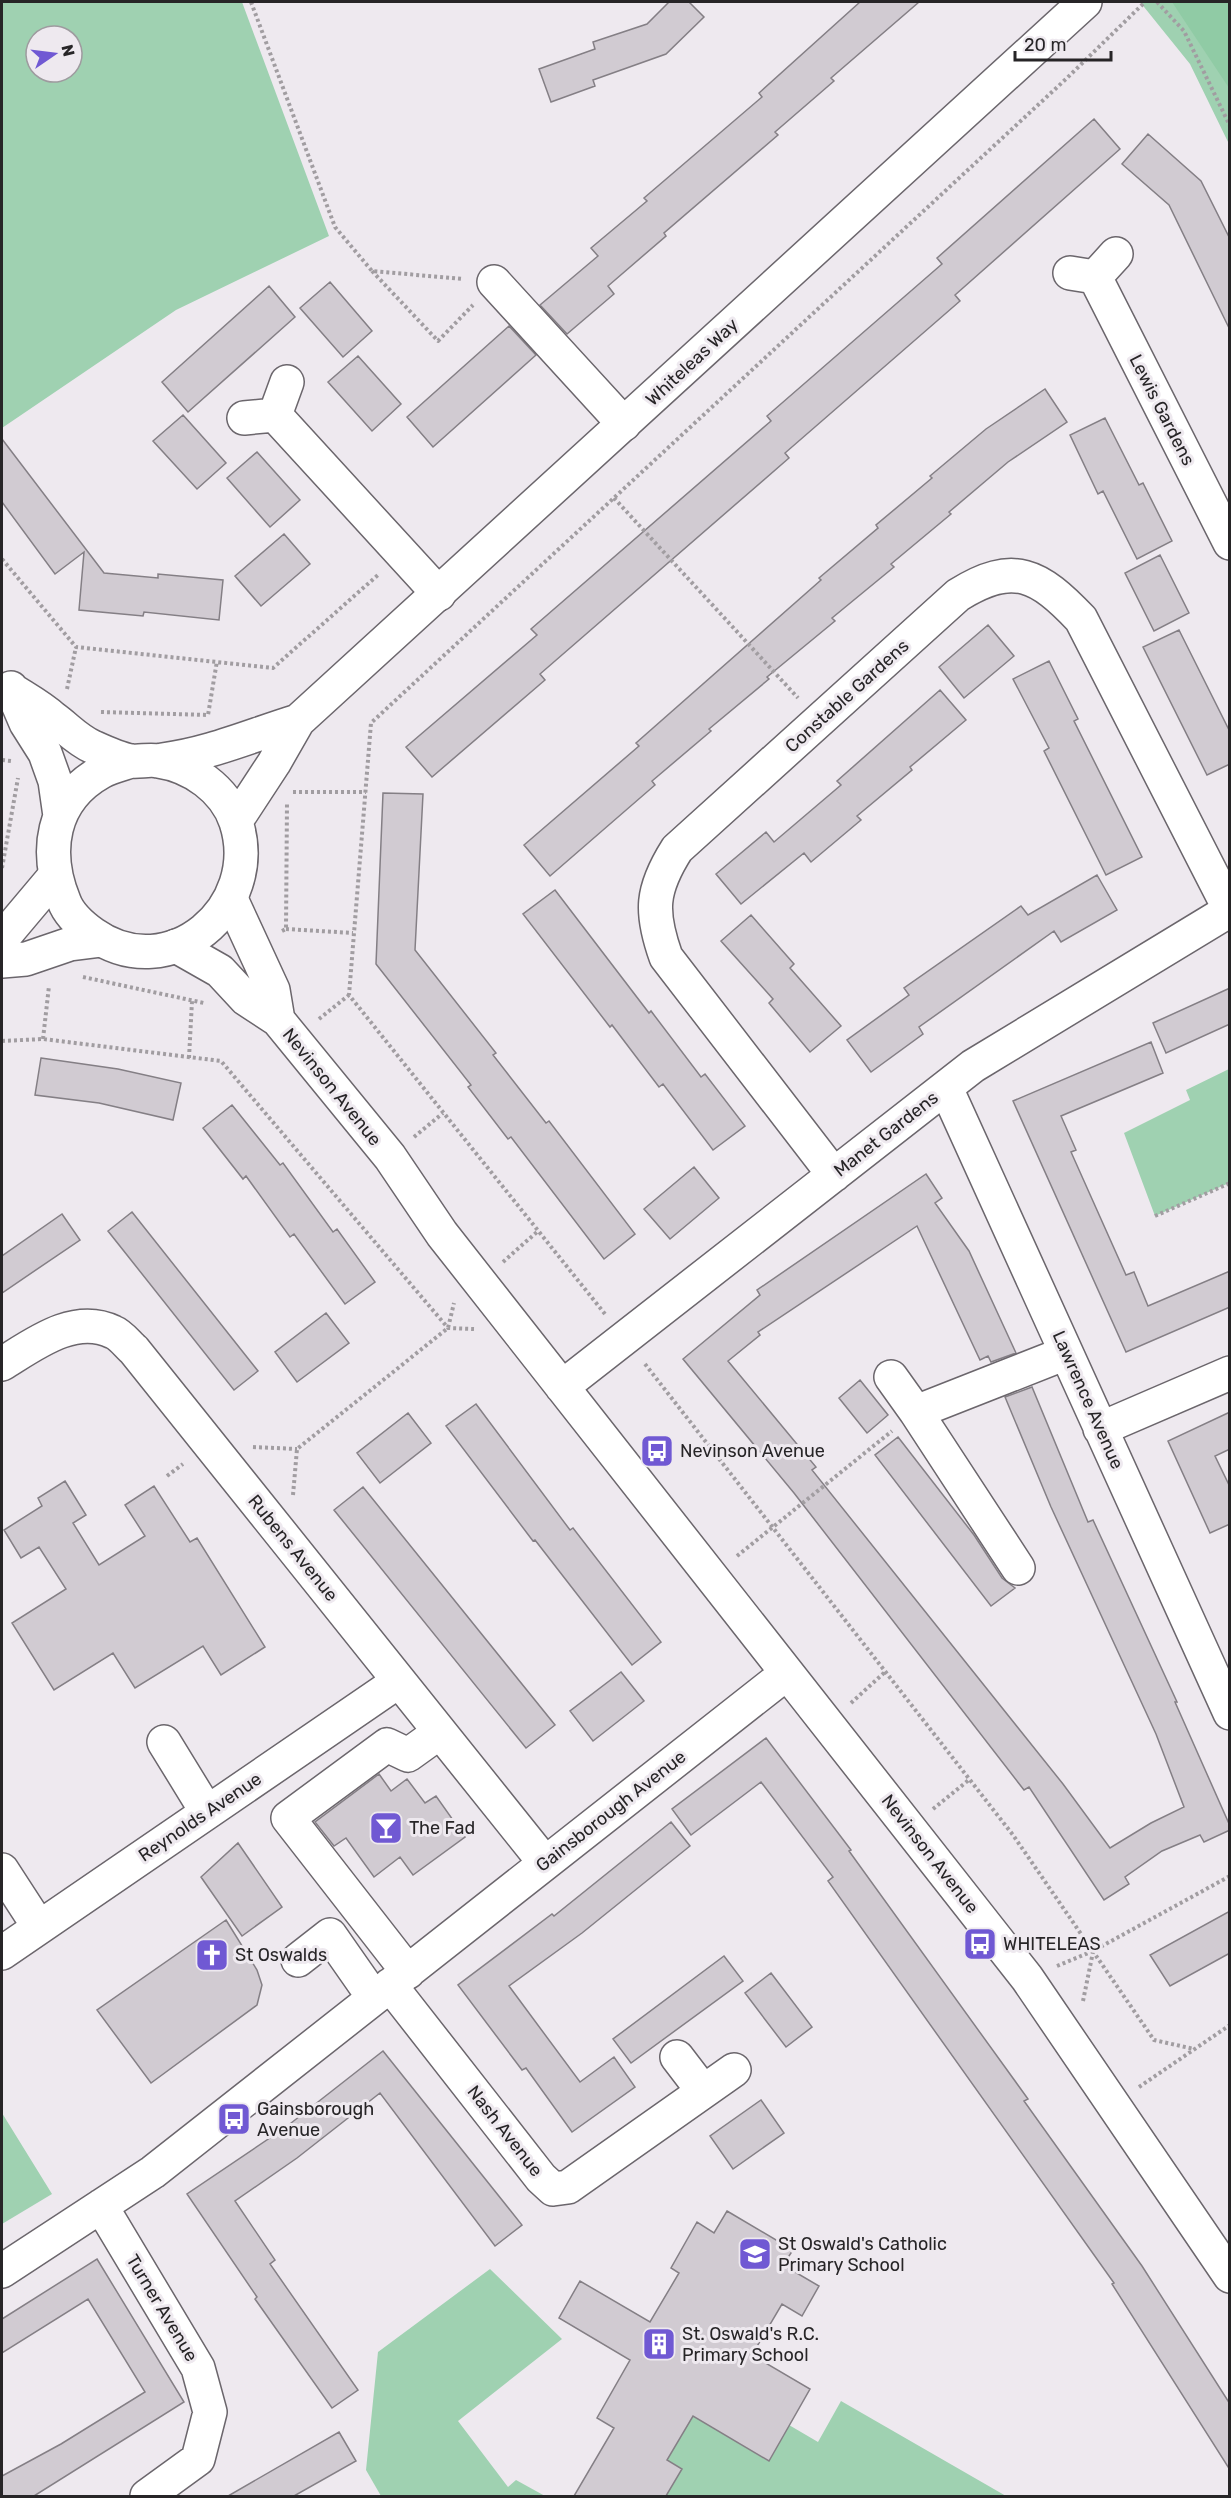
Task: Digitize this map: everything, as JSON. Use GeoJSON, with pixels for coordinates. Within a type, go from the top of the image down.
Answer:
{"type":"FeatureCollection","features":[{"type":"Feature","properties":{"kind":"street","name":"Whiteleas Way"},"geometry":{"type":"LineString","coordinates":[[236,821],[274,764],[298,721],[1085,2]]}},
{"type":"Feature","properties":{"kind":"street","name":"Lewis Gardens"},"geometry":{"type":"LineString","coordinates":[[1094,268],[1230,543]]}},
{"type":"Feature","properties":{"kind":"street"},"geometry":{"type":"LineString","coordinates":[[494,282],[624,424]]}},
{"type":"Feature","properties":{"kind":"street"},"geometry":{"type":"LineString","coordinates":[[288,382],[260,417],[402,554],[439,594]]}},
{"type":"Feature","properties":{"kind":"street","name":"Constable Gardens"},"geometry":{"type":"LineString","coordinates":[[834,1175],[666,957],[655,927],[655,895],[663,871],[677,849],[958,595],[983,580],[1007,576],[1035,579],[1059,596],[1082,620],[1230,910]]}},
{"type":"Feature","properties":{"kind":"street"},"geometry":{"type":"LineString","coordinates":[[7,683],[53,717],[74,737],[92,747],[144,761],[182,767],[205,780],[223,798],[236,821],[242,847],[240,874],[231,899],[217,920],[199,936],[176,946],[152,951],[126,949],[102,940],[81,925],[66,906],[54,877],[52,846],[60,816],[77,790],[102,771],[144,761]]}},
{"type":"Feature","properties":{"kind":"street"},"geometry":{"type":"LineString","coordinates":[[7,683],[26,723],[45,753],[55,781],[60,816]]}},
{"type":"Feature","properties":{"kind":"street","name":"Whiteleas Way"},"geometry":{"type":"LineString","coordinates":[[144,761],[191,756],[218,749],[298,721]]}},
{"type":"Feature","properties":{"kind":"street"},"geometry":{"type":"LineString","coordinates":[[2,944],[6,934],[54,877]]}},
{"type":"Feature","properties":{"kind":"street","name":"Nevinson Avenue"},"geometry":{"type":"LineString","coordinates":[[231,899],[273,990],[278,1020]]}},
{"type":"Feature","properties":{"kind":"street","name":"Manet Gardens"},"geometry":{"type":"LineString","coordinates":[[562,1387],[973,1066],[1230,910]]}},
{"type":"Feature","properties":{"kind":"street"},"geometry":{"type":"LineString","coordinates":[[2,961],[26,959],[70,944],[102,940]]}},
{"type":"Feature","properties":{"kind":"street","name":"Nevinson Avenue"},"geometry":{"type":"LineString","coordinates":[[176,946],[220,971],[246,999],[278,1020],[390,1157],[472,1272],[1028,1978],[1230,2276]]}},
{"type":"Feature","properties":{"kind":"street","name":"Lawrence Avenue"},"geometry":{"type":"LineString","coordinates":[[946,1088],[1230,1713]]}},
{"type":"Feature","properties":{"kind":"street","name":"Rubens Avenue"},"geometry":{"type":"LineString","coordinates":[[2,1364],[56,1332],[87,1326],[114,1332],[134,1350],[545,1863]]}},
{"type":"Feature","properties":{"kind":"street"},"geometry":{"type":"LineString","coordinates":[[916,1412],[1066,1353]]}},
{"type":"Feature","properties":{"kind":"street"},"geometry":{"type":"LineString","coordinates":[[1100,1429],[1230,1373]]}},
{"type":"Feature","properties":{"kind":"street"},"geometry":{"type":"LineString","coordinates":[[891,1377],[1018,1568]]}},
{"type":"Feature","properties":{"kind":"street","name":"Gainsborough Avenue"},"geometry":{"type":"LineString","coordinates":[[2,2271],[153,2172],[787,1673]]}},
{"type":"Feature","properties":{"kind":"street","name":"Reynolds Avenue"},"geometry":{"type":"LineString","coordinates":[[2,1953],[399,1681]]}},
{"type":"Feature","properties":{"kind":"street"},"geometry":{"type":"LineString","coordinates":[[391,1985],[288,1818],[387,1745],[408,1755],[440,1732]]}},
{"type":"Feature","properties":{"kind":"street"},"geometry":{"type":"LineString","coordinates":[[164,1742],[207,1812]]}},
{"type":"Feature","properties":{"kind":"street"},"geometry":{"type":"LineString","coordinates":[[2,1870],[39,1927]]}},
{"type":"Feature","properties":{"kind":"street"},"geometry":{"type":"LineString","coordinates":[[298,1960],[330,1935],[391,1985]]}},
{"type":"Feature","properties":{"kind":"street","name":"Nash Avenue"},"geometry":{"type":"LineString","coordinates":[[391,1985],[541,2178],[553,2189],[568,2187],[734,2070]]}},
{"type":"Feature","properties":{"kind":"street"},"geometry":{"type":"LineString","coordinates":[[677,2057],[703,2091]]}},
{"type":"Feature","properties":{"kind":"street","name":"Turner Avenue"},"geometry":{"type":"LineString","coordinates":[[101,2206],[198,2368],[210,2412],[198,2459],[147,2496]]}},
{"type":"Feature","properties":{"kind":"path"},"geometry":{"type":"LineString","coordinates":[[251,2],[334,227],[372,271],[438,341],[494,282]]}},
{"type":"Feature","properties":{"kind":"path"},"geometry":{"type":"LineString","coordinates":[[1145,2],[1066,79],[371,723],[349,995],[625,1338],[970,1779],[1013,1835],[1154,2040],[1194,2049]]}},
{"type":"Feature","properties":{"kind":"path"},"geometry":{"type":"LineString","coordinates":[[1157,2],[1184,31],[1230,126]]}},
{"type":"Feature","properties":{"kind":"path"},"geometry":{"type":"LineString","coordinates":[[372,271],[494,282]]}},
{"type":"Feature","properties":{"kind":"path"},"geometry":{"type":"LineString","coordinates":[[614,498],[819,721]]}},
{"type":"Feature","properties":{"kind":"path"},"geometry":{"type":"LineString","coordinates":[[2,560],[76,646],[273,668],[402,554]]}},
{"type":"Feature","properties":{"kind":"path"},"geometry":{"type":"LineString","coordinates":[[67,691],[76,646]]}},
{"type":"Feature","properties":{"kind":"path"},"geometry":{"type":"LineString","coordinates":[[93,712],[208,715],[217,661]]}},
{"type":"Feature","properties":{"kind":"path"},"geometry":{"type":"LineString","coordinates":[[2,868],[19,773]]}},
{"type":"Feature","properties":{"kind":"path"},"geometry":{"type":"LineString","coordinates":[[286,929],[288,792],[366,792]]}},
{"type":"Feature","properties":{"kind":"path"},"geometry":{"type":"LineString","coordinates":[[278,933],[286,929],[353,933]]}},
{"type":"Feature","properties":{"kind":"path"},"geometry":{"type":"LineString","coordinates":[[81,977],[225,1006],[246,999]]}},
{"type":"Feature","properties":{"kind":"path"},"geometry":{"type":"LineString","coordinates":[[43,1039],[49,984]]}},
{"type":"Feature","properties":{"kind":"path"},"geometry":{"type":"LineString","coordinates":[[189,1058],[192,1001]]}},
{"type":"Feature","properties":{"kind":"path"},"geometry":{"type":"LineString","coordinates":[[2,1041],[43,1039],[221,1061],[448,1328]]}},
{"type":"Feature","properties":{"kind":"path"},"geometry":{"type":"LineString","coordinates":[[1155,1216],[1230,1183]]}},
{"type":"Feature","properties":{"kind":"path"},"geometry":{"type":"LineString","coordinates":[[289,1544],[297,1449],[448,1328],[472,1272],[538,1231]]}},
{"type":"Feature","properties":{"kind":"path"},"geometry":{"type":"LineString","coordinates":[[712,1576],[916,1412]]}},
{"type":"Feature","properties":{"kind":"path"},"geometry":{"type":"LineString","coordinates":[[828,1725],[886,1671]]}},
{"type":"Feature","properties":{"kind":"path"},"geometry":{"type":"LineString","coordinates":[[909,1827],[970,1779]]}},
{"type":"Feature","properties":{"kind":"path"},"geometry":{"type":"LineString","coordinates":[[1028,1978],[1093,1951],[1230,1876]]}},
{"type":"Feature","properties":{"kind":"path"},"geometry":{"type":"LineString","coordinates":[[1113,2104],[1230,2025]]}},
{"type":"Feature","properties":{"kind":"green space"},"geometry":{"type":"Polygon","coordinates":[[[2,2],[242,2],[329,236],[176,310],[2,428],[2,2]]]}},
{"type":"Feature","properties":{"kind":"green space"},"geometry":{"type":"Polygon","coordinates":[[[1140,2],[1229,2],[1229,144],[1190,64],[1140,2]]]}},
{"type":"Feature","properties":{"kind":"green space"},"geometry":{"type":"Polygon","coordinates":[[[1172,2],[1229,2],[1229,88],[1172,2]]]}},
{"type":"Feature","properties":{"kind":"green space"},"geometry":{"type":"Polygon","coordinates":[[[1229,1069],[1229,1183],[1155,1216],[1124,1133],[1190,1100],[1186,1090],[1229,1069]]]}},
{"type":"Feature","properties":{"kind":"green space"},"geometry":{"type":"Polygon","coordinates":[[[2,2113],[52,2194],[2,2224],[2,2113]]]}},
{"type":"Feature","properties":{"kind":"green space"},"geometry":{"type":"Polygon","coordinates":[[[490,2269],[562,2339],[458,2421],[508,2487],[516,2480],[545,2496],[381,2496],[366,2470],[378,2352],[490,2269]]]}},
{"type":"Feature","properties":{"kind":"green space"},"geometry":{"type":"Polygon","coordinates":[[[841,2401],[1006,2496],[666,2496],[682,2469],[667,2460],[693,2416],[768,2461],[789,2425],[818,2442],[841,2401]]]}},
{"type":"Feature","properties":{"kind":"building"},"geometry":{"type":"Polygon","coordinates":[[[669,2],[689,2],[704,17],[666,54],[593,80],[595,86],[551,102],[539,69],[595,49],[593,42],[647,24],[669,2]]]}},
{"type":"Feature","properties":{"kind":"building"},"geometry":{"type":"Polygon","coordinates":[[[860,2],[919,2],[831,78],[834,81],[775,132],[778,135],[664,233],[666,236],[608,286],[614,294],[567,334],[540,305],[598,256],[591,248],[647,201],[644,198],[762,97],[759,93],[860,2]]]}},
{"type":"Feature","properties":{"kind":"building"},"geometry":{"type":"Polygon","coordinates":[[[1094,119],[1120,149],[955,295],[960,301],[785,453],[789,458],[540,674],[545,680],[432,777],[406,747],[537,635],[531,629],[771,421],[767,416],[942,264],[937,258],[1094,119]]]}},
{"type":"Feature","properties":{"kind":"building"},"geometry":{"type":"Polygon","coordinates":[[[1148,134],[1201,181],[1230,239],[1230,330],[1169,205],[1122,164],[1148,134]]]}},
{"type":"Feature","properties":{"kind":"building"},"geometry":{"type":"Polygon","coordinates":[[[330,282],[372,331],[343,357],[300,308],[330,282]]]}},
{"type":"Feature","properties":{"kind":"building"},"geometry":{"type":"Polygon","coordinates":[[[269,286],[295,317],[188,412],[162,382],[269,286]]]}},
{"type":"Feature","properties":{"kind":"building"},"geometry":{"type":"Polygon","coordinates":[[[509,326],[536,355],[433,447],[407,417],[509,326]]]}},
{"type":"Feature","properties":{"kind":"building"},"geometry":{"type":"Polygon","coordinates":[[[358,356],[401,404],[372,431],[328,382],[358,356]]]}},
{"type":"Feature","properties":{"kind":"building"},"geometry":{"type":"Polygon","coordinates":[[[1045,389],[1067,422],[1008,462],[949,512],[951,514],[891,564],[894,567],[832,618],[835,621],[767,677],[769,679],[652,781],[655,785],[550,876],[524,845],[639,746],[636,743],[821,580],[819,578],[878,528],[876,525],[932,478],[930,476],[986,429],[1045,389]]]}},
{"type":"Feature","properties":{"kind":"building"},"geometry":{"type":"Polygon","coordinates":[[[183,415],[226,463],[197,489],[153,441],[183,415]]]}},
{"type":"Feature","properties":{"kind":"building"},"geometry":{"type":"Polygon","coordinates":[[[1105,418],[1139,485],[1143,483],[1172,541],[1137,559],[1103,491],[1098,494],[1070,435],[1105,418]]]}},
{"type":"Feature","properties":{"kind":"building"},"geometry":{"type":"Polygon","coordinates":[[[2,439],[104,573],[158,578],[158,574],[223,580],[219,620],[144,612],[143,616],[79,610],[84,552],[55,574],[2,502],[2,439]]]}},
{"type":"Feature","properties":{"kind":"building"},"geometry":{"type":"Polygon","coordinates":[[[257,452],[300,500],[270,527],[227,478],[257,452]]]}},
{"type":"Feature","properties":{"kind":"building"},"geometry":{"type":"Polygon","coordinates":[[[284,534],[310,564],[261,606],[235,576],[284,534]]]}},
{"type":"Feature","properties":{"kind":"building"},"geometry":{"type":"Polygon","coordinates":[[[1160,555],[1189,613],[1154,631],[1125,573],[1160,555]]]}},
{"type":"Feature","properties":{"kind":"building"},"geometry":{"type":"Polygon","coordinates":[[[988,625],[1014,656],[964,698],[939,667],[988,625]]]}},
{"type":"Feature","properties":{"kind":"building"},"geometry":{"type":"Polygon","coordinates":[[[1179,630],[1230,732],[1230,764],[1207,775],[1143,647],[1179,630]]]}},
{"type":"Feature","properties":{"kind":"building"},"geometry":{"type":"Polygon","coordinates":[[[1049,661],[1078,719],[1074,721],[1142,857],[1106,875],[1044,751],[1049,748],[1013,679],[1049,661]]]}},
{"type":"Feature","properties":{"kind":"building"},"geometry":{"type":"Polygon","coordinates":[[[940,690],[966,720],[910,767],[912,770],[857,816],[861,820],[811,862],[804,853],[741,904],[716,874],[766,832],[774,842],[841,785],[837,781],[940,690]]]}},
{"type":"Feature","properties":{"kind":"building"},"geometry":{"type":"Polygon","coordinates":[[[383,793],[423,794],[415,950],[496,1053],[493,1055],[546,1123],[549,1121],[635,1234],[604,1259],[511,1137],[508,1139],[468,1087],[471,1085],[376,964],[383,793]]]}},
{"type":"Feature","properties":{"kind":"building"},"geometry":{"type":"Polygon","coordinates":[[[1097,875],[1117,910],[1061,942],[1054,931],[919,1027],[923,1034],[871,1072],[847,1040],[909,995],[904,988],[1021,906],[1028,915],[1097,875]]]}},
{"type":"Feature","properties":{"kind":"building"},"geometry":{"type":"Polygon","coordinates":[[[555,890],[649,1013],[651,1011],[701,1077],[705,1074],[745,1126],[713,1150],[663,1084],[659,1087],[612,1025],[610,1027],[523,914],[555,890]]]}},
{"type":"Feature","properties":{"kind":"building"},"geometry":{"type":"Polygon","coordinates":[[[751,915],[794,964],[790,968],[841,1026],[810,1052],[769,1003],[773,999],[721,941],[751,915]]]}},
{"type":"Feature","properties":{"kind":"building"},"geometry":{"type":"Polygon","coordinates":[[[1230,988],[1230,1024],[1166,1053],[1153,1023],[1230,988]]]}},
{"type":"Feature","properties":{"kind":"building"},"geometry":{"type":"Polygon","coordinates":[[[1151,1042],[1163,1073],[1061,1116],[1076,1150],[1071,1152],[1126,1275],[1134,1272],[1148,1306],[1230,1271],[1230,1307],[1126,1352],[1013,1101],[1151,1042]]]}},
{"type":"Feature","properties":{"kind":"building"},"geometry":{"type":"Polygon","coordinates":[[[41,1058],[118,1069],[181,1083],[173,1120],[99,1103],[35,1095],[41,1058]]]}},
{"type":"Feature","properties":{"kind":"building"},"geometry":{"type":"Polygon","coordinates":[[[232,1105],[280,1165],[283,1163],[333,1232],[337,1229],[375,1282],[345,1304],[294,1234],[290,1237],[246,1176],[243,1179],[203,1128],[232,1105]]]}},
{"type":"Feature","properties":{"kind":"building"},"geometry":{"type":"Polygon","coordinates":[[[694,1167],[719,1198],[670,1239],[644,1209],[694,1167]]]}},
{"type":"Feature","properties":{"kind":"building"},"geometry":{"type":"Polygon","coordinates":[[[926,1174],[942,1198],[935,1203],[969,1251],[1016,1353],[991,1362],[988,1356],[980,1360],[917,1226],[758,1332],[760,1335],[728,1361],[816,1467],[812,1470],[1063,1784],[1110,1848],[1151,1823],[1184,1807],[1156,1734],[1051,1507],[1005,1397],[1032,1387],[1088,1522],[1093,1520],[1177,1702],[1175,1702],[1230,1826],[1230,1830],[1204,1842],[1200,1835],[1162,1851],[1125,1877],[1129,1884],[1104,1900],[1029,1787],[1024,1790],[794,1493],[683,1359],[760,1295],[757,1290],[926,1174]]]}},
{"type":"Feature","properties":{"kind":"building"},"geometry":{"type":"Polygon","coordinates":[[[132,1212],[258,1371],[234,1390],[108,1231],[132,1212]]]}},
{"type":"Feature","properties":{"kind":"building"},"geometry":{"type":"Polygon","coordinates":[[[62,1214],[80,1240],[2,1293],[2,1256],[62,1214]]]}},
{"type":"Feature","properties":{"kind":"building"},"geometry":{"type":"Polygon","coordinates":[[[326,1313],[349,1343],[297,1382],[275,1352],[326,1313]]]}},
{"type":"Feature","properties":{"kind":"building"},"geometry":{"type":"Polygon","coordinates":[[[860,1380],[888,1415],[867,1433],[839,1398],[860,1380]]]}},
{"type":"Feature","properties":{"kind":"building"},"geometry":{"type":"Polygon","coordinates":[[[476,1404],[570,1530],[573,1528],[661,1642],[632,1665],[535,1540],[533,1541],[446,1426],[476,1404]]]}},
{"type":"Feature","properties":{"kind":"building"},"geometry":{"type":"Polygon","coordinates":[[[1230,1412],[1230,1449],[1215,1456],[1230,1487],[1230,1524],[1210,1533],[1168,1441],[1230,1412]]]}},
{"type":"Feature","properties":{"kind":"building"},"geometry":{"type":"Polygon","coordinates":[[[408,1413],[431,1443],[380,1483],[357,1453],[408,1413]]]}},
{"type":"Feature","properties":{"kind":"building"},"geometry":{"type":"Polygon","coordinates":[[[898,1437],[974,1535],[1002,1578],[1015,1588],[991,1606],[875,1455],[898,1437]]]}},
{"type":"Feature","properties":{"kind":"building"},"geometry":{"type":"Polygon","coordinates":[[[65,1481],[86,1515],[73,1523],[99,1565],[145,1536],[125,1505],[154,1486],[190,1542],[197,1538],[265,1647],[221,1675],[203,1646],[135,1688],[113,1653],[54,1690],[12,1623],[66,1589],[39,1547],[21,1558],[4,1530],[42,1506],[38,1498],[65,1481]]]}},
{"type":"Feature","properties":{"kind":"building"},"geometry":{"type":"Polygon","coordinates":[[[363,1487],[555,1725],[526,1748],[334,1510],[363,1487]]]}},
{"type":"Feature","properties":{"kind":"building"},"geometry":{"type":"Polygon","coordinates":[[[621,1672],[644,1701],[593,1741],[570,1711],[621,1672]]]}},
{"type":"Feature","properties":{"kind":"building"},"geometry":{"type":"Polygon","coordinates":[[[766,1738],[851,1850],[849,1851],[1028,2099],[1024,2101],[1142,2266],[1230,2404],[1230,2470],[1112,2284],[1114,2283],[828,1881],[833,1877],[761,1782],[691,1835],[672,1809],[766,1738]]]}},
{"type":"Feature","properties":{"kind":"building","name":"The Fad"},"geometry":{"type":"Polygon","coordinates":[[[379,1774],[391,1791],[407,1779],[425,1803],[436,1796],[465,1837],[413,1875],[400,1857],[374,1877],[346,1838],[334,1846],[315,1822],[379,1774]]]}},
{"type":"Feature","properties":{"kind":"building"},"geometry":{"type":"Polygon","coordinates":[[[671,1822],[690,1846],[582,1933],[509,1986],[580,2082],[614,2057],[635,2087],[572,2132],[526,2068],[522,2070],[458,1985],[552,1914],[554,1916],[671,1822]]]}},
{"type":"Feature","properties":{"kind":"building"},"geometry":{"type":"Polygon","coordinates":[[[238,1843],[282,1907],[242,1936],[201,1877],[238,1843]]]}},
{"type":"Feature","properties":{"kind":"building"},"geometry":{"type":"Polygon","coordinates":[[[1230,1911],[1230,1953],[1170,1986],[1150,1955],[1230,1911]]]}},
{"type":"Feature","properties":{"kind":"building","name":"St Oswalds"},"geometry":{"type":"Polygon","coordinates":[[[226,1920],[257,1970],[262,1985],[257,2005],[151,2083],[97,2010],[226,1920]]]}},
{"type":"Feature","properties":{"kind":"building"},"geometry":{"type":"Polygon","coordinates":[[[724,1956],[743,1981],[631,2063],[613,2039],[724,1956]]]}},
{"type":"Feature","properties":{"kind":"building"},"geometry":{"type":"Polygon","coordinates":[[[771,1973],[812,2027],[786,2047],[745,1993],[771,1973]]]}},
{"type":"Feature","properties":{"kind":"building"},"geometry":{"type":"Polygon","coordinates":[[[383,2051],[522,2225],[495,2246],[380,2093],[297,2158],[235,2201],[275,2260],[270,2264],[358,2390],[332,2408],[255,2299],[257,2297],[187,2194],[286,2127],[383,2051]]]}},
{"type":"Feature","properties":{"kind":"building"},"geometry":{"type":"Polygon","coordinates":[[[761,2100],[784,2133],[733,2169],[710,2136],[761,2100]]]}},
{"type":"Feature","properties":{"kind":"building","name":"St. Oswald's R.C. Primary School"},"geometry":{"type":"Polygon","coordinates":[[[727,2211],[793,2250],[783,2265],[819,2286],[802,2316],[782,2304],[752,2355],[810,2389],[769,2461],[693,2416],[667,2460],[682,2469],[666,2496],[574,2496],[614,2428],[597,2418],[630,2360],[559,2318],[580,2281],[650,2322],[679,2273],[671,2268],[697,2222],[714,2233],[727,2211]]]}},
{"type":"Feature","properties":{"kind":"building"},"geometry":{"type":"Polygon","coordinates":[[[97,2259],[184,2402],[34,2496],[2,2496],[2,2476],[61,2444],[145,2392],[88,2299],[2,2353],[2,2319],[97,2259]]]}},
{"type":"Feature","properties":{"kind":"building"},"geometry":{"type":"Polygon","coordinates":[[[339,2432],[356,2461],[294,2496],[228,2496],[339,2432]]]}},
{"type":"Feature","properties":{"kind":"place","name":"Nevinson Avenue"},"geometry":{"type":"Point","coordinates":[657,1451]}},
{"type":"Feature","properties":{"kind":"place","name":"The Fad"},"geometry":{"type":"Point","coordinates":[386,1828]}},
{"type":"Feature","properties":{"kind":"place","name":"WHITELEAS"},"geometry":{"type":"Point","coordinates":[980,1944]}},
{"type":"Feature","properties":{"kind":"place","name":"St Oswalds"},"geometry":{"type":"Point","coordinates":[212,1955]}},
{"type":"Feature","properties":{"kind":"place","name":"Gainsborough Avenue"},"geometry":{"type":"Point","coordinates":[234,2119]}},
{"type":"Feature","properties":{"kind":"place","name":"St Oswald's Catholic Primary School"},"geometry":{"type":"Point","coordinates":[755,2254]}},
{"type":"Feature","properties":{"kind":"place","name":"St. Oswald's R.C. Primary School"},"geometry":{"type":"Point","coordinates":[659,2344]}}]}
